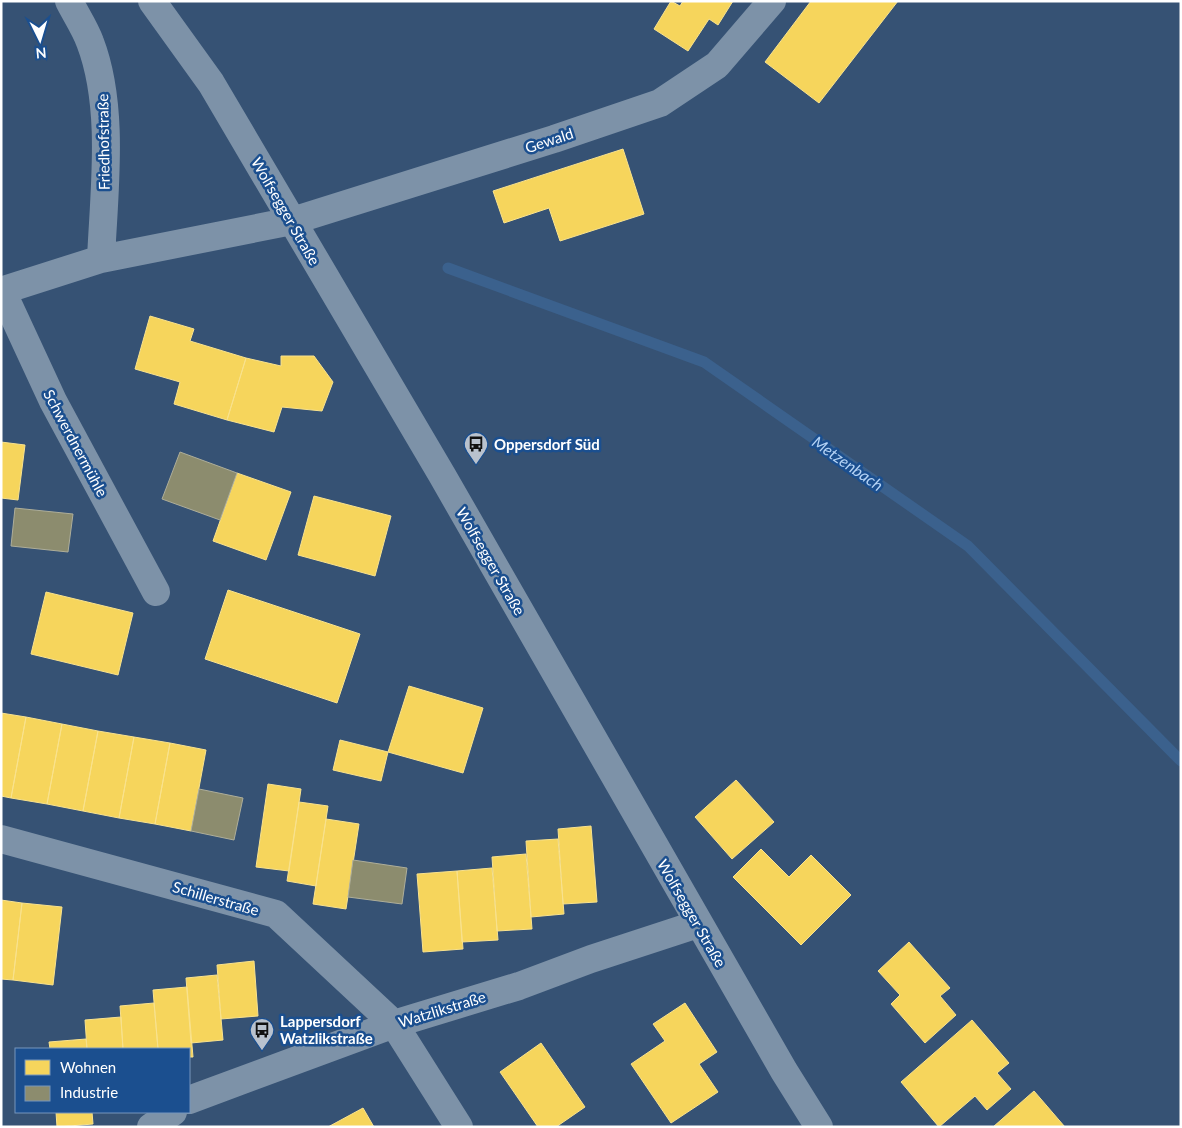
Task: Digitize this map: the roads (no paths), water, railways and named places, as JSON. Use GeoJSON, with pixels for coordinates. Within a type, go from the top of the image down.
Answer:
{"type":"FeatureCollection","features":[{"type":"Feature","properties":{"kind":"street","name":"Friedhofstraße"},"geometry":{"type":"LineString","coordinates":[[69,1],[90,42],[103,89],[105,162],[101,259]]}},
{"type":"Feature","properties":{"kind":"street","name":"Wolfsegger Straße"},"geometry":{"type":"LineString","coordinates":[[152,1],[211,84],[452,492],[698,924],[819,1127]]}},
{"type":"Feature","properties":{"kind":"street","name":"Gewald"},"geometry":{"type":"LineString","coordinates":[[292,221],[554,139],[660,103],[717,65],[772,1]]}},
{"type":"Feature","properties":{"kind":"street","name":"Schwerdnermühle"},"geometry":{"type":"LineString","coordinates":[[156,592],[53,401],[2,291],[101,259],[292,221]]}},
{"type":"Feature","properties":{"kind":"street","name":"Schillerstraße"},"geometry":{"type":"LineString","coordinates":[[1,838],[276,914],[394,1024],[459,1127]]}},
{"type":"Feature","properties":{"kind":"street","name":"Watzlikstraße"},"geometry":{"type":"LineString","coordinates":[[190,1100],[394,1024],[519,986],[591,958],[698,924]]}},
{"type":"Feature","properties":{"kind":"street"},"geometry":{"type":"LineString","coordinates":[[151,1127],[172,1113]]}},
{"type":"Feature","properties":{"kind":"waterway","name":"Metzenbach"},"geometry":{"type":"LineString","coordinates":[[448,268],[704,362],[968,546],[1181,761]]}},
{"type":"Feature","properties":{"kind":"place","name":"Oppersdorf Süd"},"geometry":{"type":"Point","coordinates":[476,465]}},
{"type":"Feature","properties":{"kind":"place","name":"Lappersdorf Watzlikstraße"},"geometry":{"type":"Point","coordinates":[262,1051]}}]}
